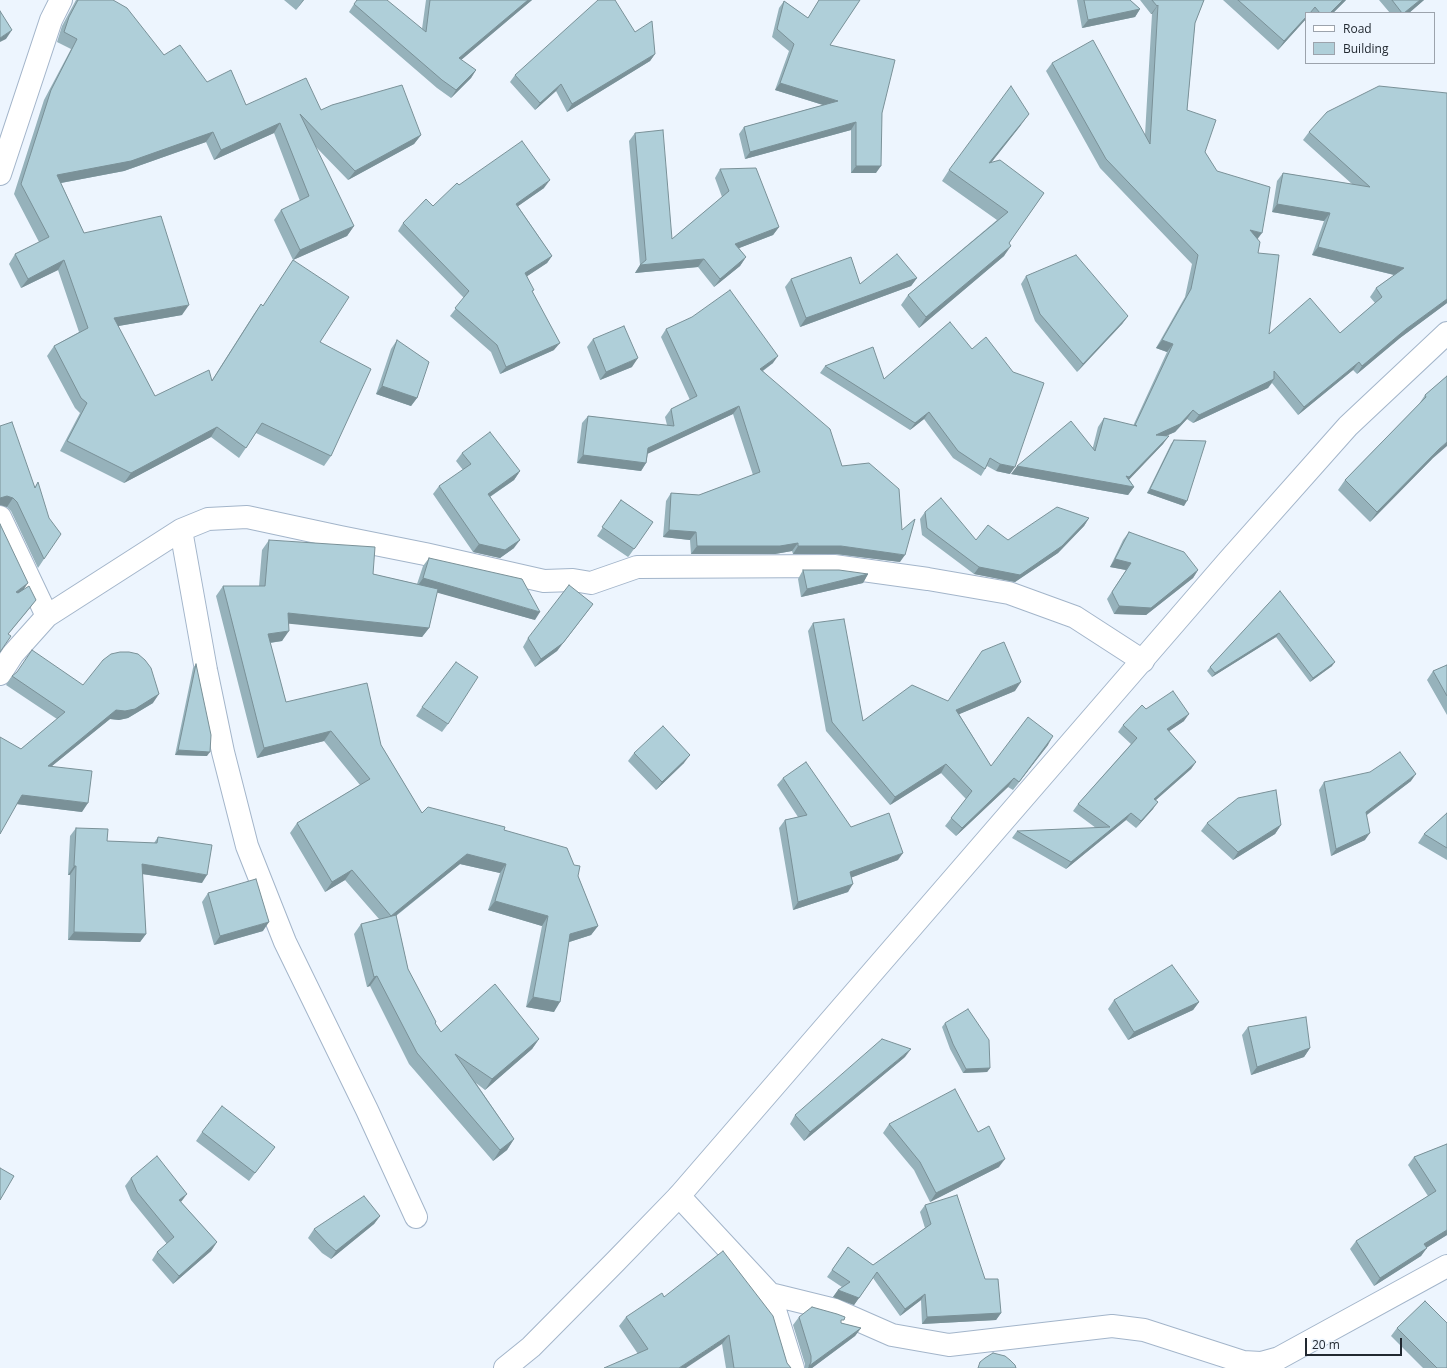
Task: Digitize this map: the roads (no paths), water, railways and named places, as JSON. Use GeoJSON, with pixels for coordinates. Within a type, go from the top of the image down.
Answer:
{"type":"FeatureCollection","features":[{"type":"Feature","properties":{"kind":"street"},"geometry":{"type":"LineString","coordinates":[[0,174],[51,20],[61,0]]}},
{"type":"Feature","properties":{"kind":"street"},"geometry":{"type":"LineString","coordinates":[[505,1368],[531,1347],[679,1196],[1229,560],[1348,426],[1447,333]]}},
{"type":"Feature","properties":{"kind":"street"},"geometry":{"type":"LineString","coordinates":[[0,517],[47,616]]}},
{"type":"Feature","properties":{"kind":"street"},"geometry":{"type":"LineString","coordinates":[[0,674],[13,654],[47,616],[181,530],[208,519],[247,517],[340,538],[425,554],[544,581],[573,580],[591,583],[637,567],[834,566],[873,571],[1009,593],[1075,617],[1143,661]]}},
{"type":"Feature","properties":{"kind":"street"},"geometry":{"type":"LineString","coordinates":[[181,530],[222,752],[247,846],[285,942],[368,1110],[416,1217]]}},
{"type":"Feature","properties":{"kind":"street"},"geometry":{"type":"LineString","coordinates":[[679,1196],[770,1294],[793,1368]]}},
{"type":"Feature","properties":{"kind":"street"},"geometry":{"type":"LineString","coordinates":[[770,1294],[835,1310],[892,1336],[949,1345],[1112,1326],[1144,1330],[1243,1362],[1260,1364],[1279,1358],[1447,1266]]}}]}
